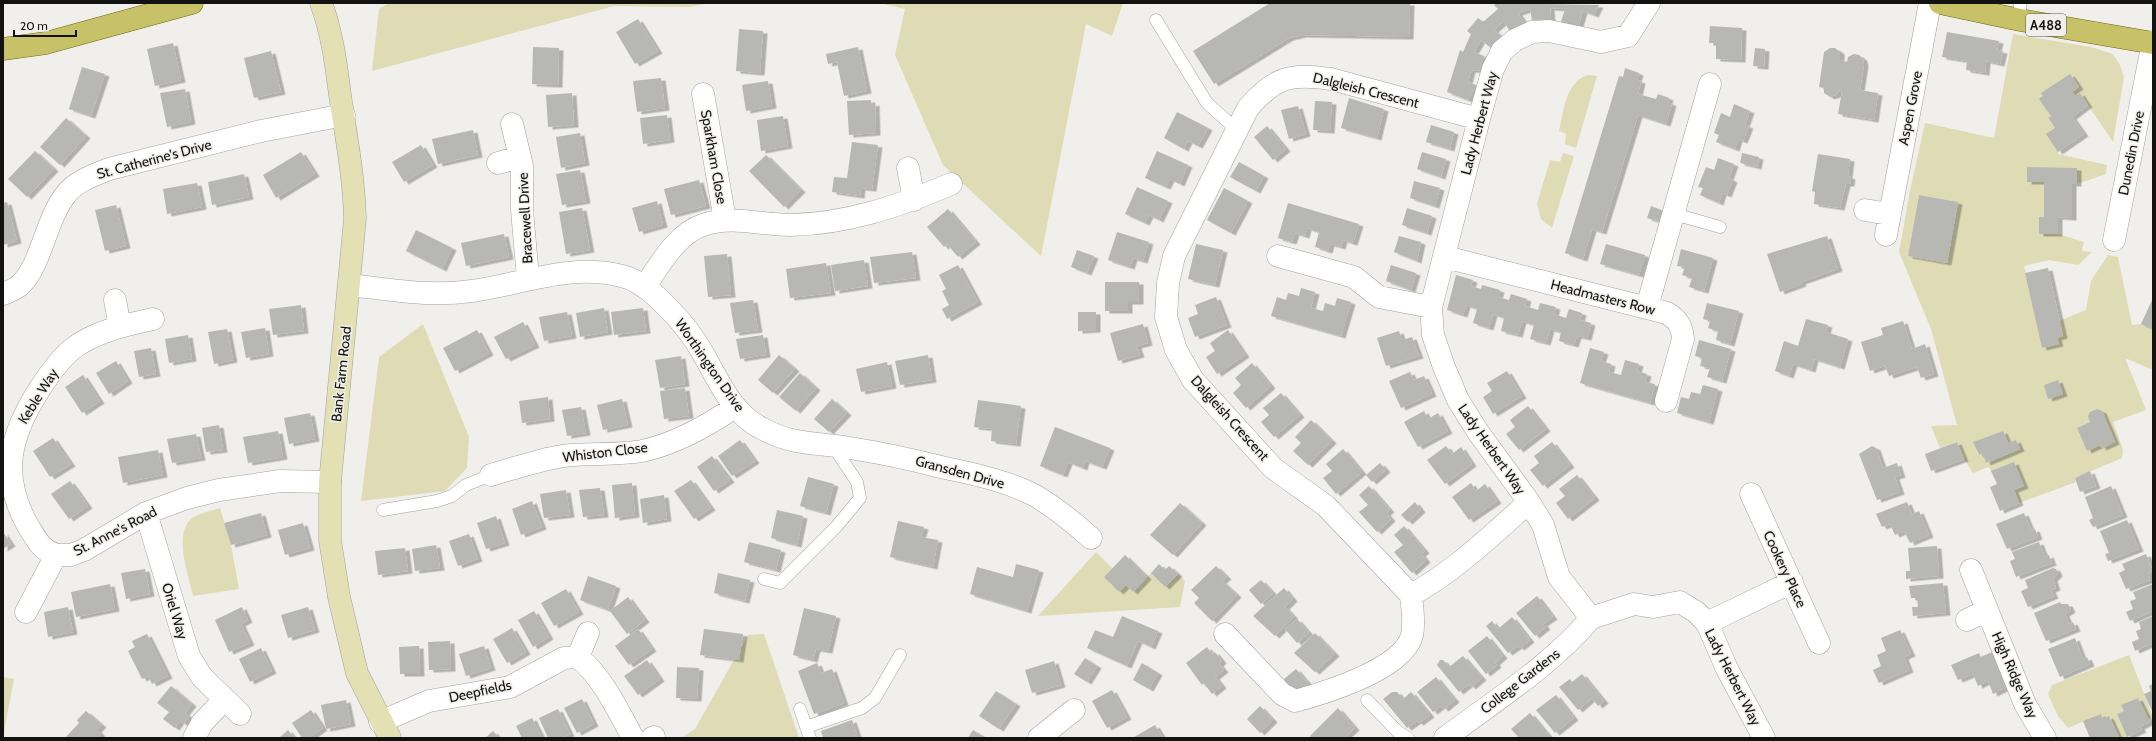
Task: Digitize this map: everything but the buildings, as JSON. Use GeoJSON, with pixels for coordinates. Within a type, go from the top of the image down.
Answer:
{"type":"FeatureCollection","features":[{"type":"Feature","properties":{"kind":"main road"},"geometry":{"type":"LineString","coordinates":[[3,49],[46,43],[192,3]]}},
{"type":"Feature","properties":{"kind":"main road","name":"A488"},"geometry":{"type":"LineString","coordinates":[[1940,3],[2020,12],[2153,43]]}},
{"type":"Feature","properties":{"kind":"street","name":"Bank Farm Road"},"geometry":{"type":"LineString","coordinates":[[321,3],[327,19],[344,115],[354,184],[355,219],[350,285],[330,482],[330,540],[339,597],[357,673],[385,730]]}},
{"type":"Feature","properties":{"kind":"street","name":"Lady Herbert Way"},"geometry":{"type":"LineString","coordinates":[[1649,3],[1628,36],[1601,42],[1549,31],[1532,32],[1515,40],[1502,51],[1493,69],[1479,119],[1445,257],[1431,306],[1433,335],[1444,367],[1458,400],[1478,432],[1530,502],[1543,525],[1559,577],[1591,618],[1634,604],[1653,607],[1680,602],[1696,612],[1706,623],[1727,669],[1764,738]]}},
{"type":"Feature","properties":{"kind":"street","name":"Aspen Grove"},"geometry":{"type":"LineString","coordinates":[[1886,235],[1930,3]]}},
{"type":"Feature","properties":{"kind":"street","name":"Dunedin Drive"},"geometry":{"type":"LineString","coordinates":[[2114,240],[2153,43]]}},
{"type":"Feature","properties":{"kind":"street","name":"Dalgleish Crescent"},"geometry":{"type":"LineString","coordinates":[[1411,595],[1326,506],[1273,468],[1193,380],[1176,350],[1166,317],[1168,283],[1174,256],[1248,108],[1264,90],[1283,79],[1307,76],[1331,79],[1479,119]]}},
{"type":"Feature","properties":{"kind":"street"},"geometry":{"type":"LineString","coordinates":[[1647,307],[1710,84]]}},
{"type":"Feature","properties":{"kind":"street","name":"Sparkham Close"},"geometry":{"type":"LineString","coordinates":[[703,94],[725,220]]}},
{"type":"Feature","properties":{"kind":"street","name":"St. Catherine's Drive"},"geometry":{"type":"LineString","coordinates":[[3,294],[19,286],[30,273],[55,212],[67,193],[87,178],[109,169],[254,133],[344,115]]}},
{"type":"Feature","properties":{"kind":"street","name":"Bracewell Drive"},"geometry":{"type":"LineString","coordinates":[[512,124],[522,166],[523,232],[528,278]]}},
{"type":"Feature","properties":{"kind":"street","name":"Bracewell Drive"},"geometry":{"type":"LineString","coordinates":[[498,163],[520,157]]}},
{"type":"Feature","properties":{"kind":"street"},"geometry":{"type":"LineString","coordinates":[[908,168],[914,200]]}},
{"type":"Feature","properties":{"kind":"street","name":"Sparkham Close"},"geometry":{"type":"LineString","coordinates":[[645,286],[679,240],[701,226],[725,220],[789,225],[839,221],[876,213],[914,200],[951,184]]}},
{"type":"Feature","properties":{"kind":"street"},"geometry":{"type":"LineString","coordinates":[[1865,210],[1889,214]]}},
{"type":"Feature","properties":{"kind":"street"},"geometry":{"type":"LineString","coordinates":[[1278,256],[1354,277],[1379,298],[1431,306]]}},
{"type":"Feature","properties":{"kind":"street","name":"Headmasters Row"},"geometry":{"type":"LineString","coordinates":[[1445,257],[1667,313],[1676,319],[1682,328],[1683,339],[1666,401]]}},
{"type":"Feature","properties":{"kind":"street","name":"Worthington Drive"},"geometry":{"type":"LineString","coordinates":[[350,285],[426,295],[473,291],[528,278],[590,271],[623,276],[645,286],[678,319],[696,342],[716,377],[736,407],[758,427],[781,439],[908,459]]}},
{"type":"Feature","properties":{"kind":"street"},"geometry":{"type":"LineString","coordinates":[[115,300],[120,327]]}},
{"type":"Feature","properties":{"kind":"street","name":"Keble Way"},"geometry":{"type":"LineString","coordinates":[[56,555],[45,551],[21,515],[12,493],[8,471],[12,446],[21,418],[50,373],[71,350],[93,337],[120,327],[153,319]]}},
{"type":"Feature","properties":{"kind":"street","name":"Whiston Close"},"geometry":{"type":"LineString","coordinates":[[491,475],[540,460],[565,456],[642,451],[674,440],[707,425],[736,407]]}},
{"type":"Feature","properties":{"kind":"street","name":"Gransden Drive"},"geometry":{"type":"LineString","coordinates":[[908,459],[986,477],[1033,495],[1061,512],[1091,538]]}},
{"type":"Feature","properties":{"kind":"street","name":"St. Anne's Road"},"geometry":{"type":"LineString","coordinates":[[26,612],[56,555],[71,555],[84,550],[146,514],[187,498],[219,490],[280,481],[330,482]]}},
{"type":"Feature","properties":{"kind":"street","name":"Cookery Place"},"geometry":{"type":"LineString","coordinates":[[1751,494],[1819,643]]}},
{"type":"Feature","properties":{"kind":"street"},"geometry":{"type":"LineString","coordinates":[[1225,634],[1282,694],[1295,701],[1346,685],[1383,666],[1403,650],[1412,636],[1413,617],[1411,595],[1447,571],[1530,502]]}},
{"type":"Feature","properties":{"kind":"street","name":"Oriel Way"},"geometry":{"type":"LineString","coordinates":[[146,514],[189,656],[202,677],[240,714]]}},
{"type":"Feature","properties":{"kind":"street","name":"High Ridge Way"},"geometry":{"type":"LineString","coordinates":[[1970,570],[2025,704],[2045,738]]}},
{"type":"Feature","properties":{"kind":"street"},"geometry":{"type":"LineString","coordinates":[[1706,623],[1792,582]]}},
{"type":"Feature","properties":{"kind":"street"},"geometry":{"type":"LineString","coordinates":[[1967,620],[1987,610]]}},
{"type":"Feature","properties":{"kind":"street","name":"College Gardens"},"geometry":{"type":"LineString","coordinates":[[1445,738],[1554,656],[1579,633],[1591,618]]}},
{"type":"Feature","properties":{"kind":"street"},"geometry":{"type":"LineString","coordinates":[[588,633],[578,658],[592,669],[614,701],[646,738]]}},
{"type":"Feature","properties":{"kind":"street","name":"Deepfields"},"geometry":{"type":"LineString","coordinates":[[385,730],[429,701],[510,687],[564,658],[578,658]]}},
{"type":"Feature","properties":{"kind":"street"},"geometry":{"type":"LineString","coordinates":[[194,738],[202,723],[224,700]]}},
{"type":"Feature","properties":{"kind":"street"},"geometry":{"type":"LineString","coordinates":[[1048,735],[1074,710]]}},
{"type":"Feature","properties":{"kind":"lane"},"geometry":{"type":"LineString","coordinates":[[1156,20],[1207,103],[1237,130]]}},
{"type":"Feature","properties":{"kind":"lane"},"geometry":{"type":"LineString","coordinates":[[1674,214],[1720,227]]}},
{"type":"Feature","properties":{"kind":"lane"},"geometry":{"type":"LineString","coordinates":[[764,579],[780,583],[836,527],[860,498],[857,482],[833,446]]}},
{"type":"Feature","properties":{"kind":"lane"},"geometry":{"type":"LineString","coordinates":[[383,510],[437,501],[452,496],[466,485],[491,475]]}},
{"type":"Feature","properties":{"kind":"lane"},"geometry":{"type":"LineString","coordinates":[[800,709],[808,733],[862,708],[875,698],[900,655]]}},
{"type":"Feature","properties":{"kind":"lane"},"geometry":{"type":"LineString","coordinates":[[1367,700],[1398,732],[1408,738]]}},
{"type":"Feature","properties":{"kind":"shaded area"},"geometry":{"type":"Polygon","coordinates":[[[389,3],[710,3],[689,7],[614,6],[372,71],[379,9],[389,3]]]}},
{"type":"Feature","properties":{"kind":"shaded area"},"geometry":{"type":"Polygon","coordinates":[[[879,3],[1123,3],[1112,36],[1086,24],[1041,256],[943,165],[895,55],[905,9],[879,3]]]}},
{"type":"Feature","properties":{"kind":"shaded area"},"geometry":{"type":"Polygon","coordinates":[[[2013,34],[2091,47],[2113,54],[2120,65],[2124,77],[2113,142],[2080,93],[2075,96],[2072,92],[2079,87],[2070,74],[2042,93],[2051,116],[2048,119],[2055,128],[2058,154],[2107,165],[2106,174],[2077,184],[2077,168],[2027,182],[2044,182],[2044,217],[2039,217],[2039,234],[2058,234],[2084,242],[2082,251],[2092,252],[2078,265],[2049,260],[2024,266],[2042,348],[2059,344],[2057,338],[2063,336],[2059,321],[2086,310],[2091,281],[2108,255],[2118,257],[2132,325],[2141,324],[2153,329],[2153,370],[2125,358],[2146,410],[2113,422],[2123,450],[2122,458],[2075,478],[2076,482],[2019,503],[2014,490],[2024,486],[1991,471],[1989,467],[1973,473],[1964,459],[1957,442],[1940,448],[1931,426],[1957,425],[1931,329],[1899,252],[1910,191],[1925,123],[1994,138],[2013,34]],[[1919,195],[1908,256],[1947,263],[1958,202],[1919,195]],[[2097,409],[2090,412],[2090,422],[2077,428],[2087,451],[2100,445],[2102,448],[2115,442],[2101,411],[2097,409]],[[2003,431],[1974,442],[1978,455],[1983,453],[1987,463],[2020,449],[2016,440],[2008,443],[2003,431]]]}},
{"type":"Feature","properties":{"kind":"shaded area"},"geometry":{"type":"Polygon","coordinates":[[[1588,75],[1597,76],[1576,148],[1565,144],[1566,134],[1559,131],[1564,106],[1570,91],[1574,84],[1588,75]]]}},
{"type":"Feature","properties":{"kind":"shaded area"},"geometry":{"type":"Polygon","coordinates":[[[1563,153],[1574,156],[1552,228],[1541,219],[1537,204],[1550,160],[1560,162],[1563,153]]]}},
{"type":"Feature","properties":{"kind":"shaded area"},"geometry":{"type":"Polygon","coordinates":[[[423,324],[469,437],[467,468],[445,491],[361,501],[379,357],[423,324]]]}},
{"type":"Feature","properties":{"kind":"shaded area"},"geometry":{"type":"Polygon","coordinates":[[[220,508],[231,545],[239,589],[193,596],[184,556],[183,535],[186,526],[191,519],[220,508]]]}},
{"type":"Feature","properties":{"kind":"shaded area"},"geometry":{"type":"Polygon","coordinates":[[[1096,552],[1112,568],[1104,577],[1119,592],[1126,585],[1133,592],[1151,573],[1165,587],[1178,574],[1185,581],[1180,607],[1038,616],[1096,552]]]}},
{"type":"Feature","properties":{"kind":"shaded area"},"geometry":{"type":"Polygon","coordinates":[[[764,634],[799,738],[681,738],[695,729],[748,635],[764,634]]]}},
{"type":"Feature","properties":{"kind":"shaded area"},"geometry":{"type":"Polygon","coordinates":[[[2129,655],[2153,717],[2148,719],[2138,698],[2122,705],[2124,711],[2117,714],[2127,737],[2119,737],[2110,717],[2103,719],[2101,714],[2068,728],[2058,716],[2048,694],[2052,685],[2129,655]]]}},
{"type":"Feature","properties":{"kind":"shaded area"},"geometry":{"type":"Polygon","coordinates":[[[3,677],[14,679],[3,737],[3,677]]]}}]}
